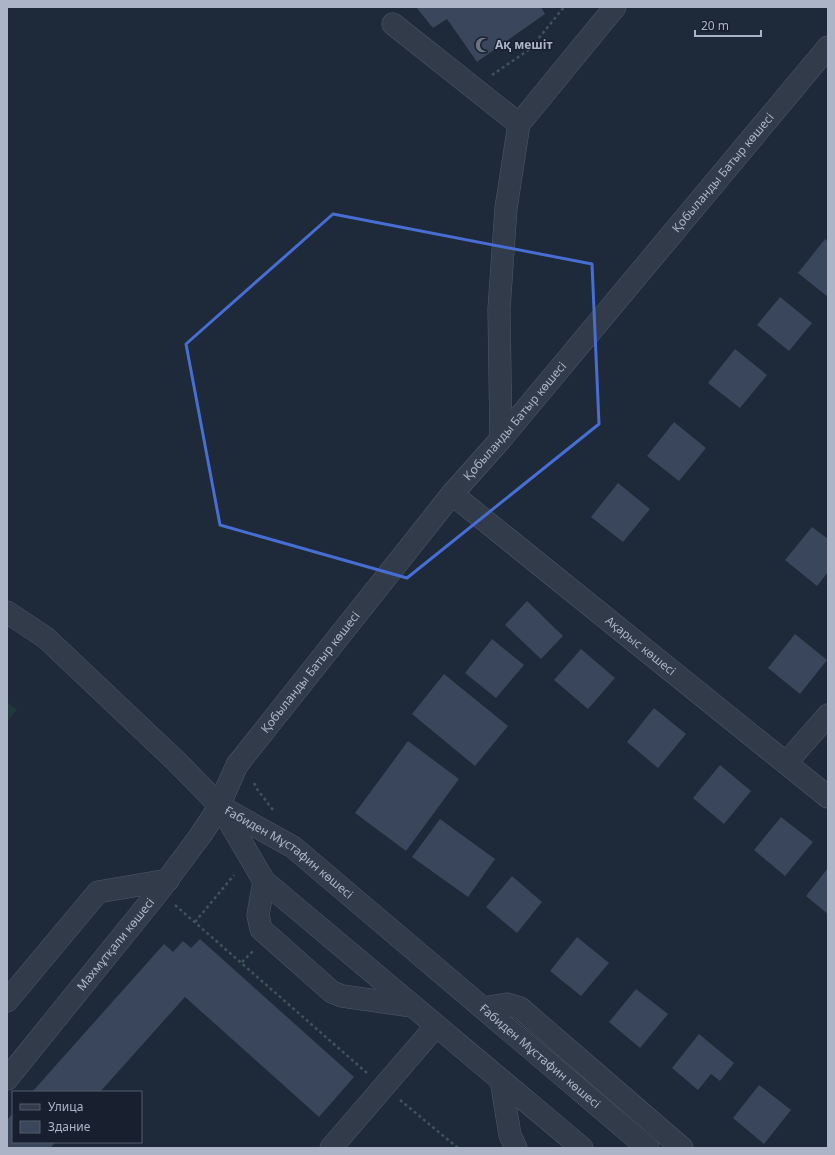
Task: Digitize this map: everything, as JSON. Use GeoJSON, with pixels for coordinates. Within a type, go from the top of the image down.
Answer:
{"type":"FeatureCollection","features":[{"type":"Feature","properties":{"kind":"street"},"geometry":{"type":"LineString","coordinates":[[501,439],[499,310],[506,208],[519,124],[615,7]]}},
{"type":"Feature","properties":{"kind":"street"},"geometry":{"type":"LineString","coordinates":[[393,24],[519,124]]}},
{"type":"Feature","properties":{"kind":"street","name":"Қобыланды Батыр көшесі"},"geometry":{"type":"LineString","coordinates":[[220,806],[237,765],[452,494],[501,439],[828,47]]}},
{"type":"Feature","properties":{"kind":"street","name":"Ақарыс көшесі"},"geometry":{"type":"LineString","coordinates":[[452,494],[828,797]]}},
{"type":"Feature","properties":{"kind":"street"},"geometry":{"type":"LineString","coordinates":[[7,612],[46,638],[176,761],[220,806]]}},
{"type":"Feature","properties":{"kind":"street"},"geometry":{"type":"LineString","coordinates":[[786,763],[828,715]]}},
{"type":"Feature","properties":{"kind":"street","name":"Ғабиден Мұстафин көшесі"},"geometry":{"type":"LineString","coordinates":[[220,806],[264,881],[582,1148]]}},
{"type":"Feature","properties":{"kind":"street","name":"Ғабиден Мұстафин көшесі"},"geometry":{"type":"LineString","coordinates":[[220,806],[293,847],[648,1148]]}},
{"type":"Feature","properties":{"kind":"street","name":"Махмұтқали көшесі"},"geometry":{"type":"LineString","coordinates":[[7,1079],[163,885],[200,836],[220,806]]}},
{"type":"Feature","properties":{"kind":"street"},"geometry":{"type":"LineString","coordinates":[[264,881],[258,915],[260,929],[332,992],[342,996],[412,1006]]}},
{"type":"Feature","properties":{"kind":"street"},"geometry":{"type":"LineString","coordinates":[[7,1001],[98,892],[163,885]]}},
{"type":"Feature","properties":{"kind":"street"},"geometry":{"type":"LineString","coordinates":[[482,1008],[507,1004],[520,1008],[682,1148]]}},
{"type":"Feature","properties":{"kind":"street"},"geometry":{"type":"LineString","coordinates":[[331,1148],[436,1026]]}},
{"type":"Feature","properties":{"kind":"street"},"geometry":{"type":"LineString","coordinates":[[501,1080],[510,1135],[516,1148]]}},
{"type":"Feature","properties":{"kind":"street"},"geometry":{"type":"LineString","coordinates":[[618,1122],[634,1106]]}},
{"type":"Feature","properties":{"kind":"path"},"geometry":{"type":"LineString","coordinates":[[474,87],[530,49],[564,7]]}},
{"type":"Feature","properties":{"kind":"path"},"geometry":{"type":"LineString","coordinates":[[195,922],[249,857]]}},
{"type":"Feature","properties":{"kind":"path"},"geometry":{"type":"LineString","coordinates":[[163,885],[195,922],[383,1087],[458,1148]]}},
{"type":"Feature","properties":{"kind":"highlighted area"},"geometry":{"type":"Polygon","coordinates":[[[333,214],[592,264],[599,424],[407,578],[220,525],[186,344],[333,214]]]}},
{"type":"Feature","properties":{"kind":"green space"},"geometry":{"type":"Polygon","coordinates":[[[7,702],[17,710],[7,722],[7,702]]]}},
{"type":"Feature","properties":{"kind":"building","name":"Ақ мешіт"},"geometry":{"type":"Polygon","coordinates":[[[416,7],[541,7],[545,14],[477,62],[447,19],[433,28],[416,7]]]}},
{"type":"Feature","properties":{"kind":"building"},"geometry":{"type":"Polygon","coordinates":[[[825,239],[828,242],[828,297],[798,273],[825,239]]]}},
{"type":"Feature","properties":{"kind":"building"},"geometry":{"type":"Polygon","coordinates":[[[780,297],[812,323],[789,351],[757,325],[780,297]]]}},
{"type":"Feature","properties":{"kind":"building"},"geometry":{"type":"Polygon","coordinates":[[[735,349],[767,375],[740,408],[708,383],[735,349]]]}},
{"type":"Feature","properties":{"kind":"building"},"geometry":{"type":"Polygon","coordinates":[[[674,422],[706,448],[679,481],[647,456],[674,422]]]}},
{"type":"Feature","properties":{"kind":"building"},"geometry":{"type":"Polygon","coordinates":[[[618,483],[650,509],[623,542],[591,517],[618,483]]]}},
{"type":"Feature","properties":{"kind":"building"},"geometry":{"type":"Polygon","coordinates":[[[812,527],[828,539],[828,572],[817,586],[785,560],[812,527]]]}},
{"type":"Feature","properties":{"kind":"building"},"geometry":{"type":"Polygon","coordinates":[[[527,601],[563,636],[541,659],[505,625],[527,601]]]}},
{"type":"Feature","properties":{"kind":"building"},"geometry":{"type":"Polygon","coordinates":[[[795,634],[827,660],[800,694],[768,668],[795,634]]]}},
{"type":"Feature","properties":{"kind":"building"},"geometry":{"type":"Polygon","coordinates":[[[492,639],[524,665],[496,698],[465,673],[492,639]]]}},
{"type":"Feature","properties":{"kind":"building"},"geometry":{"type":"Polygon","coordinates":[[[581,649],[615,678],[588,709],[554,680],[581,649]]]}},
{"type":"Feature","properties":{"kind":"building"},"geometry":{"type":"Polygon","coordinates":[[[444,674],[508,726],[475,766],[412,714],[444,674]]]}},
{"type":"Feature","properties":{"kind":"building"},"geometry":{"type":"Polygon","coordinates":[[[654,708],[686,734],[658,768],[627,742],[654,708]]]}},
{"type":"Feature","properties":{"kind":"building"},"geometry":{"type":"Polygon","coordinates":[[[408,741],[459,779],[406,851],[355,813],[408,741]]]}},
{"type":"Feature","properties":{"kind":"building"},"geometry":{"type":"Polygon","coordinates":[[[720,765],[751,791],[724,824],[693,798],[720,765]]]}},
{"type":"Feature","properties":{"kind":"building"},"geometry":{"type":"Polygon","coordinates":[[[781,817],[813,842],[785,876],[754,850],[781,817]]]}},
{"type":"Feature","properties":{"kind":"building"},"geometry":{"type":"Polygon","coordinates":[[[440,819],[495,859],[468,897],[412,857],[440,819]]]}},
{"type":"Feature","properties":{"kind":"building"},"geometry":{"type":"Polygon","coordinates":[[[828,868],[828,914],[806,896],[828,868]]]}},
{"type":"Feature","properties":{"kind":"building"},"geometry":{"type":"Polygon","coordinates":[[[512,876],[542,902],[517,933],[486,907],[512,876]]]}},
{"type":"Feature","properties":{"kind":"building"},"geometry":{"type":"Polygon","coordinates":[[[577,937],[609,963],[581,996],[550,971],[577,937]]]}},
{"type":"Feature","properties":{"kind":"building"},"geometry":{"type":"Polygon","coordinates":[[[200,939],[354,1077],[319,1117],[185,997],[101,1091],[33,1091],[164,944],[173,952],[183,941],[191,948],[200,939]]]}},
{"type":"Feature","properties":{"kind":"building"},"geometry":{"type":"Polygon","coordinates":[[[636,989],[668,1014],[640,1048],[609,1022],[636,989]]]}},
{"type":"Feature","properties":{"kind":"building"},"geometry":{"type":"Polygon","coordinates":[[[699,1034],[734,1063],[720,1081],[711,1074],[698,1090],[672,1068],[699,1034]]]}},
{"type":"Feature","properties":{"kind":"building"},"geometry":{"type":"Polygon","coordinates":[[[759,1085],[791,1110],[764,1144],[733,1118],[759,1085]]]}},
{"type":"Feature","properties":{"kind":"building"},"geometry":{"type":"Polygon","coordinates":[[[12,1114],[12,1143],[55,1143],[50,1148],[7,1148],[7,1120],[12,1114]]]}},
{"type":"Feature","properties":{"kind":"place","name":"Ақ мешіт"},"geometry":{"type":"Point","coordinates":[483,45]}}]}
